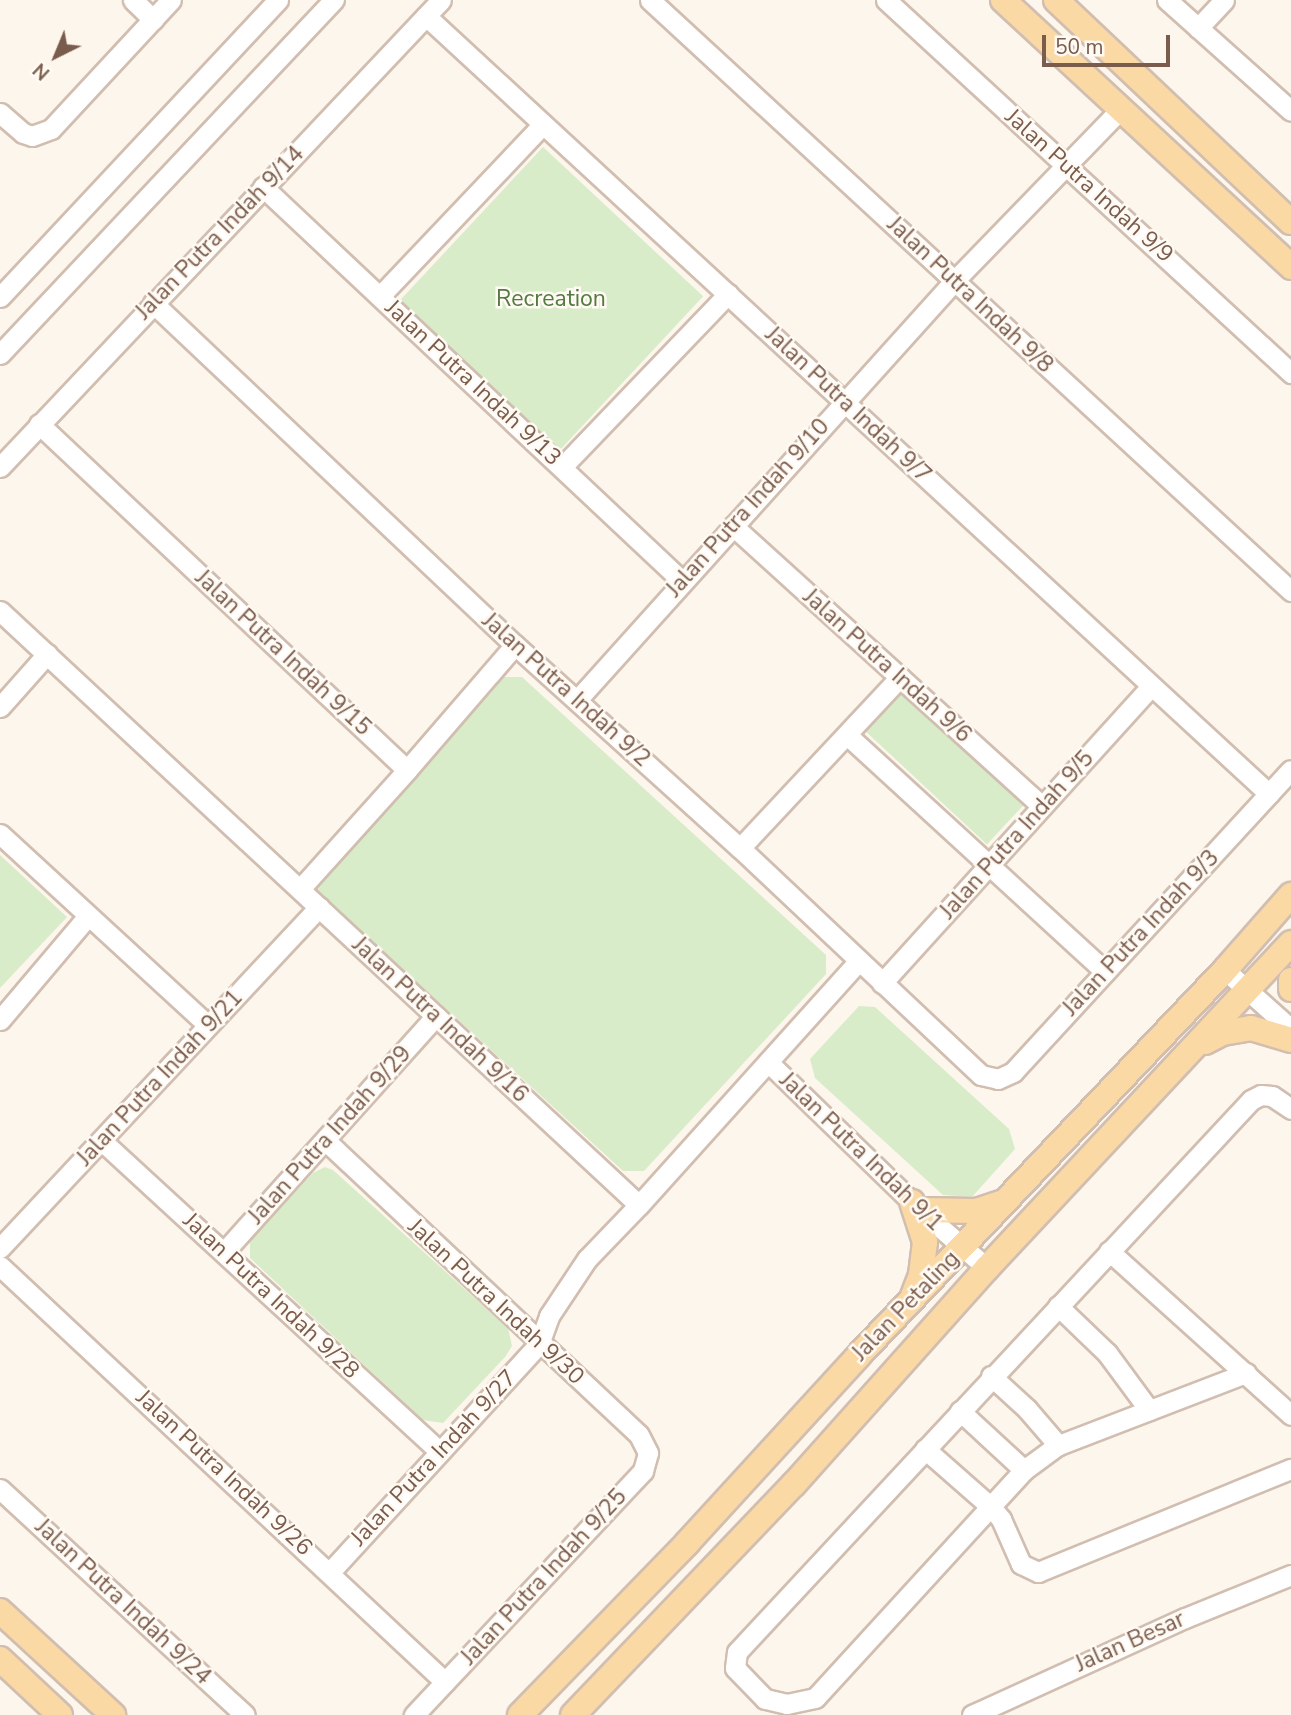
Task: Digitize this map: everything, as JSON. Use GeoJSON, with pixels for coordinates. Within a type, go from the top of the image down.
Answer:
{"type":"FeatureCollection","features":[{"type":"Feature","properties":{"kind":"main road"},"geometry":{"type":"LineString","coordinates":[[1003,0],[1291,267]]}},
{"type":"Feature","properties":{"kind":"main road"},"geometry":{"type":"LineString","coordinates":[[1056,0],[1291,222]]}},
{"type":"Feature","properties":{"kind":"main road","name":"Jalan Petaling"},"geometry":{"type":"LineString","coordinates":[[520,1715],[687,1543],[859,1355],[1225,970],[1291,895]]}},
{"type":"Feature","properties":{"kind":"main road","name":"Jalan Petaling"},"geometry":{"type":"LineString","coordinates":[[573,1715],[794,1484],[987,1268],[1291,943]]}},
{"type":"Feature","properties":{"kind":"main road"},"geometry":{"type":"LineString","coordinates":[[1291,980],[1291,989]]}},
{"type":"Feature","properties":{"kind":"main road"},"geometry":{"type":"LineString","coordinates":[[1196,1046],[1223,1032],[1251,1028],[1291,1040]]}},
{"type":"Feature","properties":{"kind":"main road"},"geometry":{"type":"LineString","coordinates":[[910,1304],[921,1275],[925,1242],[916,1206],[976,1212],[1003,1202]]}},
{"type":"Feature","properties":{"kind":"main road"},"geometry":{"type":"LineString","coordinates":[[0,1611],[113,1715]]}},
{"type":"Feature","properties":{"kind":"main road"},"geometry":{"type":"LineString","coordinates":[[0,1659],[60,1715]]}},
{"type":"Feature","properties":{"kind":"street"},"geometry":{"type":"LineString","coordinates":[[133,0],[153,19]]}},
{"type":"Feature","properties":{"kind":"street"},"geometry":{"type":"LineString","coordinates":[[0,113],[15,127],[32,136],[51,130],[172,0]]}},
{"type":"Feature","properties":{"kind":"street"},"geometry":{"type":"LineString","coordinates":[[0,297],[7,283],[258,24],[278,0]]}},
{"type":"Feature","properties":{"kind":"street"},"geometry":{"type":"LineString","coordinates":[[258,24],[294,0]]}},
{"type":"Feature","properties":{"kind":"street","name":"Jalan Putra Indah 9/14"},"geometry":{"type":"LineString","coordinates":[[0,467],[441,0]]}},
{"type":"Feature","properties":{"kind":"street","name":"Jalan Putra Indah 9/8"},"geometry":{"type":"LineString","coordinates":[[650,0],[1291,591]]}},
{"type":"Feature","properties":{"kind":"street","name":"Jalan Putra Indah 9/9"},"geometry":{"type":"LineString","coordinates":[[886,0],[1291,373]]}},
{"type":"Feature","properties":{"kind":"street"},"geometry":{"type":"LineString","coordinates":[[1167,0],[1291,111]]}},
{"type":"Feature","properties":{"kind":"street"},"geometry":{"type":"LineString","coordinates":[[1198,28],[1224,0]]}},
{"type":"Feature","properties":{"kind":"street"},"geometry":{"type":"LineString","coordinates":[[0,354],[324,5]]}},
{"type":"Feature","properties":{"kind":"street","name":"Jalan Putra Indah 9/7"},"geometry":{"type":"LineString","coordinates":[[426,16],[1269,794]]}},
{"type":"Feature","properties":{"kind":"street","name":"Jalan Putra Indah 9/10"},"geometry":{"type":"LineString","coordinates":[[577,700],[955,281],[1120,110]]}},
{"type":"Feature","properties":{"kind":"street"},"geometry":{"type":"LineString","coordinates":[[380,296],[542,125]]}},
{"type":"Feature","properties":{"kind":"street","name":"Jalan Putra Indah 9/13"},"geometry":{"type":"LineString","coordinates":[[263,187],[682,581]]}},
{"type":"Feature","properties":{"kind":"street"},"geometry":{"type":"LineString","coordinates":[[562,467],[728,294]]}},
{"type":"Feature","properties":{"kind":"street","name":"Jalan Putra Indah 9/2"},"geometry":{"type":"LineString","coordinates":[[153,303],[516,645],[740,848],[981,1075]]}},
{"type":"Feature","properties":{"kind":"street","name":"Jalan Putra Indah 9/15"},"geometry":{"type":"LineString","coordinates":[[39,424],[407,770]]}},
{"type":"Feature","properties":{"kind":"street","name":"Jalan Putra Indah 9/6"},"geometry":{"type":"LineString","coordinates":[[733,526],[1042,806]]}},
{"type":"Feature","properties":{"kind":"street","name":"Jalan Putra Indah 9/16"},"geometry":{"type":"LineString","coordinates":[[0,611],[639,1205]]}},
{"type":"Feature","properties":{"kind":"street"},"geometry":{"type":"LineString","coordinates":[[300,889],[516,645]]}},
{"type":"Feature","properties":{"kind":"street"},"geometry":{"type":"LineString","coordinates":[[0,707],[47,654]]}},
{"type":"Feature","properties":{"kind":"street"},"geometry":{"type":"LineString","coordinates":[[740,848],[900,677]]}},
{"type":"Feature","properties":{"kind":"street","name":"Jalan Putra Indah 9/5"},"geometry":{"type":"LineString","coordinates":[[882,983],[1152,686]]}},
{"type":"Feature","properties":{"kind":"street"},"geometry":{"type":"LineString","coordinates":[[847,735],[1105,971]]}},
{"type":"Feature","properties":{"kind":"street","name":"Jalan Putra Indah 9/3"},"geometry":{"type":"LineString","coordinates":[[981,1075],[998,1079],[1013,1072],[1291,770]]}},
{"type":"Feature","properties":{"kind":"street"},"geometry":{"type":"LineString","coordinates":[[0,834],[87,917],[208,1025]]}},
{"type":"Feature","properties":{"kind":"street","name":"Jalan Putra Indah 9/21"},"geometry":{"type":"LineString","coordinates":[[0,1248],[319,907]]}},
{"type":"Feature","properties":{"kind":"street"},"geometry":{"type":"LineString","coordinates":[[0,1020],[87,917]]}},
{"type":"Feature","properties":{"kind":"street"},"geometry":{"type":"LineString","coordinates":[[539,1344],[549,1316],[587,1259],[858,962]]}},
{"type":"Feature","properties":{"kind":"street"},"geometry":{"type":"LineString","coordinates":[[1225,970],[1291,1029]]}},
{"type":"Feature","properties":{"kind":"street","name":"Jalan Putra Indah 9/29"},"geometry":{"type":"LineString","coordinates":[[224,1252],[326,1142],[436,1016]]}},
{"type":"Feature","properties":{"kind":"street","name":"Jalan Putra Indah 9/1"},"geometry":{"type":"LineString","coordinates":[[768,1062],[916,1206],[987,1268]]}},
{"type":"Feature","properties":{"kind":"street"},"geometry":{"type":"LineString","coordinates":[[1246,1373],[1058,1446],[1024,1470],[826,1689],[802,1703],[775,1703],[765,1699],[735,1668],[737,1651],[1251,1100],[1261,1095],[1272,1096],[1291,1109]]}},
{"type":"Feature","properties":{"kind":"street","name":"Jalan Putra Indah 9/28"},"geometry":{"type":"LineString","coordinates":[[102,1141],[440,1452]]}},
{"type":"Feature","properties":{"kind":"street","name":"Jalan Putra Indah 9/30"},"geometry":{"type":"LineString","coordinates":[[326,1142],[639,1435],[648,1453],[643,1471]]}},
{"type":"Feature","properties":{"kind":"street"},"geometry":{"type":"LineString","coordinates":[[1109,1251],[1291,1415]]}},
{"type":"Feature","properties":{"kind":"street","name":"Jalan Putra Indah 9/26"},"geometry":{"type":"LineString","coordinates":[[0,1266],[445,1682]]}},
{"type":"Feature","properties":{"kind":"street"},"geometry":{"type":"LineString","coordinates":[[1058,1306],[1107,1353],[1149,1410]]}},
{"type":"Feature","properties":{"kind":"street","name":"Jalan Putra Indah 9/27"},"geometry":{"type":"LineString","coordinates":[[330,1573],[539,1344]]}},
{"type":"Feature","properties":{"kind":"street"},"geometry":{"type":"LineString","coordinates":[[991,1376],[1027,1409],[1058,1446]]}},
{"type":"Feature","properties":{"kind":"street"},"geometry":{"type":"LineString","coordinates":[[960,1411],[1024,1470]]}},
{"type":"Feature","properties":{"kind":"street"},"geometry":{"type":"LineString","coordinates":[[925,1448],[991,1507],[1001,1519],[1021,1564],[1038,1572],[1291,1469]]}},
{"type":"Feature","properties":{"kind":"street","name":"Jalan Putra Indah 9/25"},"geometry":{"type":"LineString","coordinates":[[445,1682],[643,1471]]}},
{"type":"Feature","properties":{"kind":"street","name":"Jalan Putra Indah 9/24"},"geometry":{"type":"LineString","coordinates":[[0,1489],[245,1715]]}},
{"type":"Feature","properties":{"kind":"street","name":"Jalan Besar"},"geometry":{"type":"LineString","coordinates":[[972,1715],[1185,1618],[1291,1576]]}},
{"type":"Feature","properties":{"kind":"street"},"geometry":{"type":"LineString","coordinates":[[414,1715],[445,1682]]}},
{"type":"Feature","properties":{"kind":"green space","name":"Recreation"},"geometry":{"type":"Polygon","coordinates":[[[543,147],[703,296],[559,451],[398,302],[543,147]]]}},
{"type":"Feature","properties":{"kind":"green space"},"geometry":{"type":"Polygon","coordinates":[[[504,677],[522,677],[826,955],[826,974],[644,1171],[623,1171],[310,884],[504,677]]]}},
{"type":"Feature","properties":{"kind":"green space"},"geometry":{"type":"Polygon","coordinates":[[[903,691],[1024,804],[987,844],[865,731],[903,691]]]}},
{"type":"Feature","properties":{"kind":"green space"},"geometry":{"type":"Polygon","coordinates":[[[0,855],[67,917],[0,988],[0,855]]]}},
{"type":"Feature","properties":{"kind":"green space"},"geometry":{"type":"Polygon","coordinates":[[[859,1006],[875,1007],[1009,1129],[1015,1149],[972,1197],[943,1195],[815,1078],[810,1059],[859,1006]]]}},
{"type":"Feature","properties":{"kind":"green space"},"geometry":{"type":"Polygon","coordinates":[[[325,1167],[333,1170],[508,1328],[512,1346],[505,1357],[443,1423],[423,1420],[250,1258],[253,1236],[313,1173],[325,1167]]]}}]}
